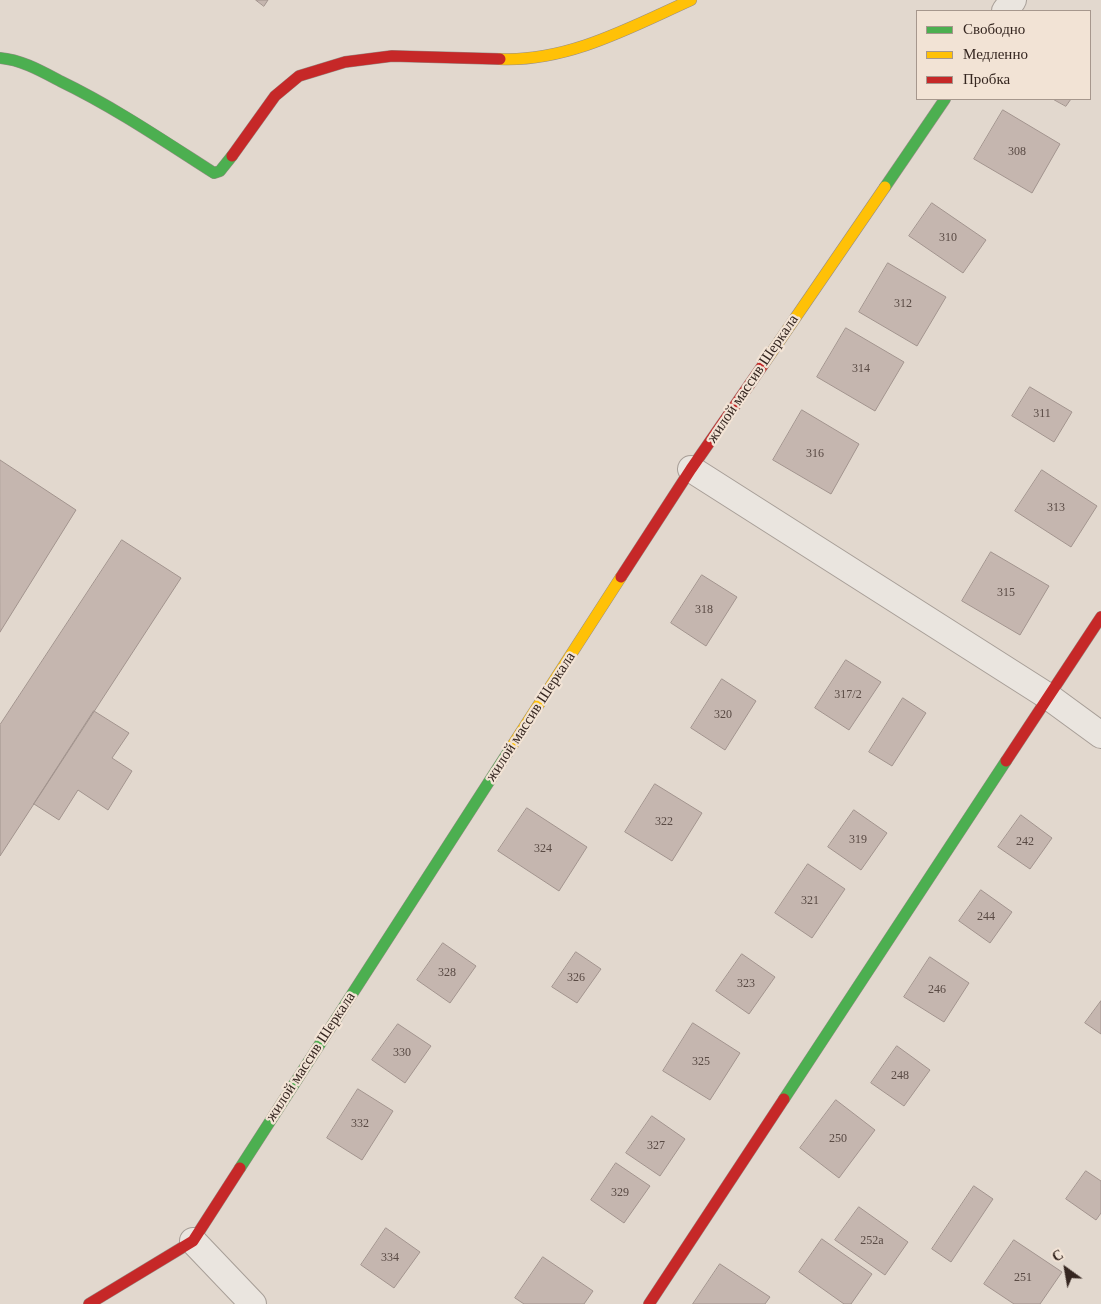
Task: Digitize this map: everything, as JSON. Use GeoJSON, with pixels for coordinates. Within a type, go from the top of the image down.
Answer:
{"type":"FeatureCollection","features":[{"type":"Feature","properties":{"kind":"street"},"geometry":{"type":"LineString","coordinates":[[0,58],[8,58],[38,69],[91,95],[214,173],[220,172],[225,166],[275,96],[299,76],[345,62],[392,56],[526,59],[588,46],[691,0]]}},
{"type":"Feature","properties":{"kind":"street","name":"жилой массив Шеркала"},"geometry":{"type":"LineString","coordinates":[[89,1304],[193,1241],[691,469],[944,100]]}},
{"type":"Feature","properties":{"kind":"street"},"geometry":{"type":"LineString","coordinates":[[691,469],[1049,697],[1101,735]]}},
{"type":"Feature","properties":{"kind":"street"},"geometry":{"type":"LineString","coordinates":[[649,1304],[1101,617]]}},
{"type":"Feature","properties":{"kind":"street"},"geometry":{"type":"LineString","coordinates":[[193,1241],[253,1304]]}},
{"type":"Feature","properties":{"kind":"building"},"geometry":{"type":"Polygon","coordinates":[[[256,0],[268,0],[264,6],[256,0]]]}},
{"type":"Feature","properties":{"kind":"building"},"geometry":{"type":"Polygon","coordinates":[[[1055,100],[1070,100],[1066,106],[1055,100]]]}},
{"type":"Feature","properties":{"kind":"building"},"geometry":{"type":"Polygon","coordinates":[[[1003,110],[1060,144],[1032,193],[974,159],[1003,110]]]}},
{"type":"Feature","properties":{"kind":"building"},"geometry":{"type":"Polygon","coordinates":[[[932,203],[986,240],[963,273],[909,236],[932,203]]]}},
{"type":"Feature","properties":{"kind":"building"},"geometry":{"type":"Polygon","coordinates":[[[888,263],[946,297],[917,346],[859,312],[888,263]]]}},
{"type":"Feature","properties":{"kind":"building"},"geometry":{"type":"Polygon","coordinates":[[[846,328],[904,362],[875,411],[817,377],[846,328]]]}},
{"type":"Feature","properties":{"kind":"building"},"geometry":{"type":"Polygon","coordinates":[[[1030,387],[1072,412],[1054,442],[1012,416],[1030,387]]]}},
{"type":"Feature","properties":{"kind":"building"},"geometry":{"type":"Polygon","coordinates":[[[802,410],[859,444],[831,494],[773,460],[802,410]]]}},
{"type":"Feature","properties":{"kind":"building"},"geometry":{"type":"Polygon","coordinates":[[[0,460],[76,510],[0,632],[0,460]]]}},
{"type":"Feature","properties":{"kind":"building"},"geometry":{"type":"Polygon","coordinates":[[[1042,470],[1097,506],[1071,547],[1015,511],[1042,470]]]}},
{"type":"Feature","properties":{"kind":"building"},"geometry":{"type":"Polygon","coordinates":[[[122,540],[181,578],[0,856],[0,725],[122,540]]]}},
{"type":"Feature","properties":{"kind":"building"},"geometry":{"type":"Polygon","coordinates":[[[991,552],[1049,586],[1020,635],[962,601],[991,552]]]}},
{"type":"Feature","properties":{"kind":"building"},"geometry":{"type":"Polygon","coordinates":[[[702,575],[737,597],[706,646],[671,623],[702,575]]]}},
{"type":"Feature","properties":{"kind":"building"},"geometry":{"type":"Polygon","coordinates":[[[846,660],[881,682],[849,730],[815,708],[846,660]]]}},
{"type":"Feature","properties":{"kind":"building"},"geometry":{"type":"Polygon","coordinates":[[[722,679],[756,701],[725,750],[691,728],[722,679]]]}},
{"type":"Feature","properties":{"kind":"building"},"geometry":{"type":"Polygon","coordinates":[[[903,698],[926,713],[892,766],[869,752],[903,698]]]}},
{"type":"Feature","properties":{"kind":"building"},"geometry":{"type":"Polygon","coordinates":[[[94,711],[129,733],[112,758],[132,771],[108,810],[78,790],[59,820],[34,804],[94,711]]]}},
{"type":"Feature","properties":{"kind":"building"},"geometry":{"type":"Polygon","coordinates":[[[655,784],[702,813],[672,861],[625,832],[655,784]]]}},
{"type":"Feature","properties":{"kind":"building"},"geometry":{"type":"Polygon","coordinates":[[[527,808],[587,847],[559,891],[498,851],[527,808]]]}},
{"type":"Feature","properties":{"kind":"building"},"geometry":{"type":"Polygon","coordinates":[[[854,810],[887,833],[861,870],[828,847],[854,810]]]}},
{"type":"Feature","properties":{"kind":"building"},"geometry":{"type":"Polygon","coordinates":[[[1021,815],[1052,838],[1030,869],[998,847],[1021,815]]]}},
{"type":"Feature","properties":{"kind":"building"},"geometry":{"type":"Polygon","coordinates":[[[808,864],[845,889],[812,938],[775,913],[808,864]]]}},
{"type":"Feature","properties":{"kind":"building"},"geometry":{"type":"Polygon","coordinates":[[[981,890],[1012,912],[990,943],[959,921],[981,890]]]}},
{"type":"Feature","properties":{"kind":"building"},"geometry":{"type":"Polygon","coordinates":[[[443,943],[476,966],[450,1003],[417,980],[443,943]]]}},
{"type":"Feature","properties":{"kind":"building"},"geometry":{"type":"Polygon","coordinates":[[[576,952],[601,969],[577,1003],[552,987],[576,952]]]}},
{"type":"Feature","properties":{"kind":"building"},"geometry":{"type":"Polygon","coordinates":[[[742,954],[775,977],[749,1014],[716,991],[742,954]]]}},
{"type":"Feature","properties":{"kind":"building"},"geometry":{"type":"Polygon","coordinates":[[[930,957],[969,983],[944,1022],[904,997],[930,957]]]}},
{"type":"Feature","properties":{"kind":"building"},"geometry":{"type":"Polygon","coordinates":[[[1101,1001],[1101,1034],[1085,1023],[1101,1001]]]}},
{"type":"Feature","properties":{"kind":"building"},"geometry":{"type":"Polygon","coordinates":[[[693,1023],[740,1053],[710,1100],[663,1071],[693,1023]]]}},
{"type":"Feature","properties":{"kind":"building"},"geometry":{"type":"Polygon","coordinates":[[[398,1024],[431,1046],[405,1083],[372,1060],[398,1024]]]}},
{"type":"Feature","properties":{"kind":"building"},"geometry":{"type":"Polygon","coordinates":[[[897,1046],[930,1070],[904,1106],[871,1083],[897,1046]]]}},
{"type":"Feature","properties":{"kind":"building"},"geometry":{"type":"Polygon","coordinates":[[[358,1089],[393,1111],[362,1160],[327,1138],[358,1089]]]}},
{"type":"Feature","properties":{"kind":"building"},"geometry":{"type":"Polygon","coordinates":[[[836,1100],[875,1130],[839,1178],[800,1148],[836,1100]]]}},
{"type":"Feature","properties":{"kind":"building"},"geometry":{"type":"Polygon","coordinates":[[[652,1116],[685,1139],[660,1176],[626,1153],[652,1116]]]}},
{"type":"Feature","properties":{"kind":"building"},"geometry":{"type":"Polygon","coordinates":[[[616,1163],[650,1186],[624,1223],[591,1200],[616,1163]]]}},
{"type":"Feature","properties":{"kind":"building"},"geometry":{"type":"Polygon","coordinates":[[[1086,1171],[1101,1181],[1101,1213],[1096,1220],[1066,1199],[1086,1171]]]}},
{"type":"Feature","properties":{"kind":"building"},"geometry":{"type":"Polygon","coordinates":[[[974,1186],[993,1199],[951,1262],[932,1249],[974,1186]]]}},
{"type":"Feature","properties":{"kind":"building"},"geometry":{"type":"Polygon","coordinates":[[[859,1207],[908,1242],[885,1275],[835,1240],[859,1207]]]}},
{"type":"Feature","properties":{"kind":"building"},"geometry":{"type":"Polygon","coordinates":[[[386,1228],[420,1252],[394,1288],[361,1265],[386,1228]]]}},
{"type":"Feature","properties":{"kind":"building"},"geometry":{"type":"Polygon","coordinates":[[[822,1239],[872,1274],[851,1304],[844,1304],[799,1272],[822,1239]]]}},
{"type":"Feature","properties":{"kind":"building"},"geometry":{"type":"Polygon","coordinates":[[[1014,1240],[1062,1272],[1040,1304],[1014,1304],[984,1284],[1014,1240]]]}},
{"type":"Feature","properties":{"kind":"building"},"geometry":{"type":"Polygon","coordinates":[[[543,1257],[593,1291],[584,1304],[524,1304],[515,1298],[543,1257]]]}},
{"type":"Feature","properties":{"kind":"building"},"geometry":{"type":"Polygon","coordinates":[[[720,1264],[770,1297],[765,1304],[693,1304],[720,1264]]]}},
{"type":"Feature","properties":{"kind":"traffic: fast"},"geometry":{"type":"LineString","coordinates":[[0,58],[31,66],[80,91],[214,173],[220,171],[232,156]]}},
{"type":"Feature","properties":{"kind":"traffic: fast"},"geometry":{"type":"LineString","coordinates":[[885,187],[944,100]]}},
{"type":"Feature","properties":{"kind":"traffic: fast"},"geometry":{"type":"LineString","coordinates":[[240,1168],[512,746]]}},
{"type":"Feature","properties":{"kind":"traffic: fast"},"geometry":{"type":"LineString","coordinates":[[784,1099],[1006,761]]}},
{"type":"Feature","properties":{"kind":"traffic: slow"},"geometry":{"type":"LineString","coordinates":[[500,59],[550,55],[574,49],[622,31],[691,0]]}},
{"type":"Feature","properties":{"kind":"traffic: slow"},"geometry":{"type":"LineString","coordinates":[[763,365],[885,187]]}},
{"type":"Feature","properties":{"kind":"traffic: slow"},"geometry":{"type":"LineString","coordinates":[[512,746],[621,577]]}},
{"type":"Feature","properties":{"kind":"traffic: jam"},"geometry":{"type":"LineString","coordinates":[[232,156],[275,96],[299,76],[345,62],[392,56],[500,59]]}},
{"type":"Feature","properties":{"kind":"traffic: jam"},"geometry":{"type":"LineString","coordinates":[[621,577],[691,469],[763,365]]}},
{"type":"Feature","properties":{"kind":"traffic: jam"},"geometry":{"type":"LineString","coordinates":[[1006,761],[1101,617]]}},
{"type":"Feature","properties":{"kind":"traffic: jam"},"geometry":{"type":"LineString","coordinates":[[649,1304],[784,1099]]}},
{"type":"Feature","properties":{"kind":"traffic: jam"},"geometry":{"type":"LineString","coordinates":[[89,1304],[193,1241],[240,1168]]}}]}
